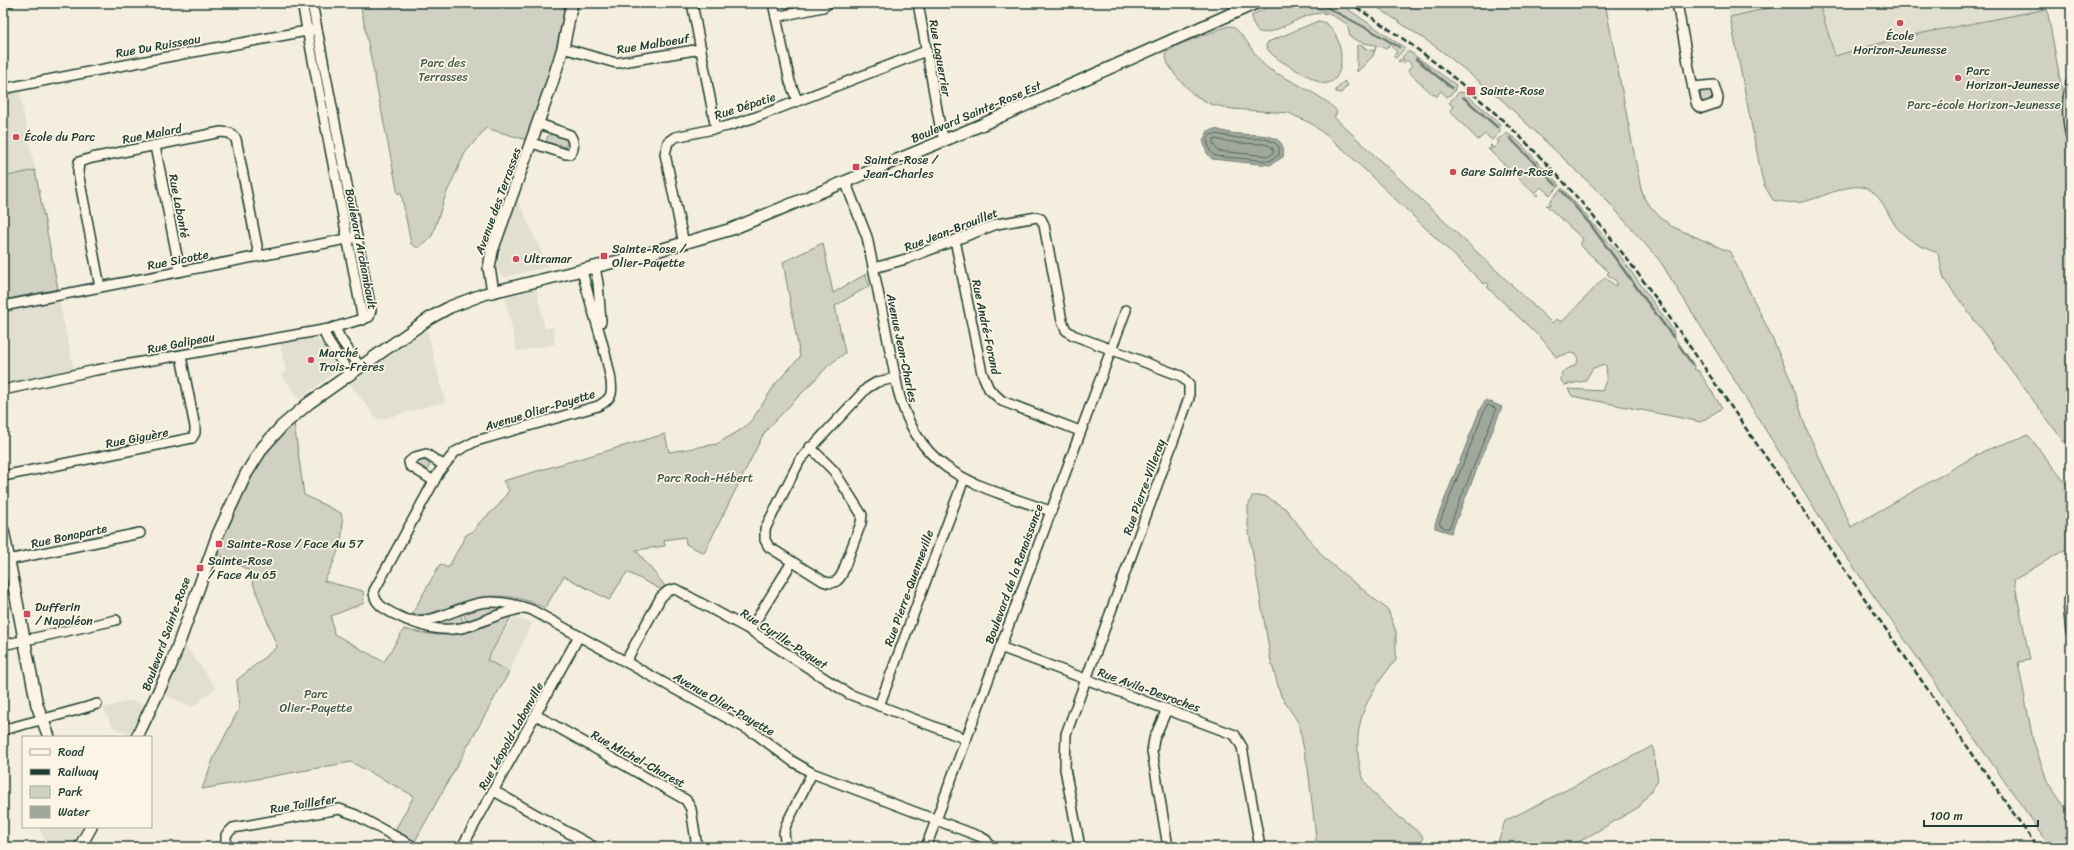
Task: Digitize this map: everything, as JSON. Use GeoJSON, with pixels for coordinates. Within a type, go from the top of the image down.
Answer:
{"type":"FeatureCollection","features":[{"type":"Feature","properties":{"kind":"street"},"geometry":{"type":"LineString","coordinates":[[3,4],[9,3]]}},
{"type":"Feature","properties":{"kind":"street","name":"Boulevard Archambault"},"geometry":{"type":"LineString","coordinates":[[302,3],[362,320],[369,317],[371,312],[312,3]]}},
{"type":"Feature","properties":{"kind":"street","name":"Avenue des Terrasses"},"geometry":{"type":"LineString","coordinates":[[493,291],[489,268],[492,251],[532,143],[563,48],[572,3]]}},
{"type":"Feature","properties":{"kind":"street"},"geometry":{"type":"LineString","coordinates":[[692,3],[716,129]]}},
{"type":"Feature","properties":{"kind":"street"},"geometry":{"type":"LineString","coordinates":[[773,3],[790,82],[797,100]]}},
{"type":"Feature","properties":{"kind":"street"},"geometry":{"type":"LineString","coordinates":[[776,17],[823,7],[829,3]]}},
{"type":"Feature","properties":{"kind":"street","name":"Rue Laguerrier"},"geometry":{"type":"LineString","coordinates":[[918,3],[940,126],[944,140]]}},
{"type":"Feature","properties":{"kind":"street","name":"Boulevard Sainte-Rose Est"},"geometry":{"type":"LineString","coordinates":[[493,291],[684,244],[741,226],[944,140],[1256,3]]}},
{"type":"Feature","properties":{"kind":"street"},"geometry":{"type":"LineString","coordinates":[[1677,3],[1693,87]]}},
{"type":"Feature","properties":{"kind":"street","name":"Rue Du Ruisseau"},"geometry":{"type":"LineString","coordinates":[[3,89],[130,63],[184,55],[317,29]]}},
{"type":"Feature","properties":{"kind":"street","name":"Rue Malboeuf"},"geometry":{"type":"LineString","coordinates":[[563,48],[616,63],[701,49]]}},
{"type":"Feature","properties":{"kind":"street","name":"Rue Dépatie"},"geometry":{"type":"LineString","coordinates":[[684,244],[665,149],[668,142],[675,137],[716,129],[759,116],[926,51]]}},
{"type":"Feature","properties":{"kind":"street"},"geometry":{"type":"LineString","coordinates":[[2071,83],[2067,96],[2067,118],[2071,137]]}},
{"type":"Feature","properties":{"kind":"street"},"geometry":{"type":"LineString","coordinates":[[324,123],[334,121]]}},
{"type":"Feature","properties":{"kind":"street","name":"Avenue des Terrasses"},"geometry":{"type":"LineString","coordinates":[[532,143],[566,154],[570,154],[573,150],[570,135],[538,124]]}},
{"type":"Feature","properties":{"kind":"street","name":"Rue Malard"},"geometry":{"type":"LineString","coordinates":[[100,287],[78,172],[78,164],[80,161],[221,132],[228,132],[234,135],[259,256]]}},
{"type":"Feature","properties":{"kind":"street","name":"Rue Labonté"},"geometry":{"type":"LineString","coordinates":[[155,146],[180,271]]}},
{"type":"Feature","properties":{"kind":"street","name":"Avenue Jean-Charles"},"geometry":{"type":"LineString","coordinates":[[845,181],[866,232],[895,378],[904,412],[917,439],[940,463],[964,479],[1050,512]]}},
{"type":"Feature","properties":{"kind":"street","name":"Rue Jean-Brouillet"},"geometry":{"type":"LineString","coordinates":[[874,268],[899,262],[1004,222],[1033,217],[1041,219],[1044,225],[1064,326],[1073,335],[1111,349]]}},
{"type":"Feature","properties":{"kind":"street","name":"Rue Sicotte"},"geometry":{"type":"LineString","coordinates":[[3,306],[357,237]]}},
{"type":"Feature","properties":{"kind":"street","name":"Rue André-Forand"},"geometry":{"type":"LineString","coordinates":[[955,240],[982,373],[989,390],[1004,402],[1080,431]]}},
{"type":"Feature","properties":{"kind":"street","name":"Avenue Olier-Payette"},"geometry":{"type":"LineString","coordinates":[[595,266],[598,283],[601,334]]}},
{"type":"Feature","properties":{"kind":"street","name":"Avenue Olier-Payette"},"geometry":{"type":"LineString","coordinates":[[525,608],[506,612],[472,625],[454,629],[428,628],[407,620],[378,604],[375,597],[375,589],[443,465],[455,452],[471,443],[592,408],[607,400],[611,392],[611,384],[601,334],[590,302],[582,270]]}},
{"type":"Feature","properties":{"kind":"street","name":"Boulevard Sainte-Rose"},"geometry":{"type":"LineString","coordinates":[[137,736],[171,665],[215,541],[252,464],[263,447],[282,426],[308,403],[439,312],[473,297],[493,291]]}},
{"type":"Feature","properties":{"kind":"street","name":"Boulevard de la Renaissance"},"geometry":{"type":"LineString","coordinates":[[926,847],[1126,310]]}},
{"type":"Feature","properties":{"kind":"street","name":"Rue Galipeau"},"geometry":{"type":"LineString","coordinates":[[3,390],[90,371],[323,330],[362,320]]}},
{"type":"Feature","properties":{"kind":"street"},"geometry":{"type":"LineString","coordinates":[[335,327],[340,338],[360,367]]}},
{"type":"Feature","properties":{"kind":"street"},"geometry":{"type":"LineString","coordinates":[[323,330],[329,343],[350,374]]}},
{"type":"Feature","properties":{"kind":"street","name":"Rue Pierre-Villeray"},"geometry":{"type":"LineString","coordinates":[[1085,679],[1191,392],[1190,384],[1184,377],[1111,349]]}},
{"type":"Feature","properties":{"kind":"street","name":"Rue Giguère"},"geometry":{"type":"LineString","coordinates":[[3,476],[192,438],[195,433],[195,427],[181,356]]}},
{"type":"Feature","properties":{"kind":"street"},"geometry":{"type":"LineString","coordinates":[[810,447],[834,471],[859,508],[862,520],[842,574],[836,582],[826,583],[769,547],[765,540],[764,532],[795,469],[810,447],[867,388],[877,382],[895,378]]}},
{"type":"Feature","properties":{"kind":"street"},"geometry":{"type":"LineString","coordinates":[[434,481],[413,469],[409,462],[415,457],[426,454],[443,465]]}},
{"type":"Feature","properties":{"kind":"street","name":"Rue Pierre-Quenneville"},"geometry":{"type":"LineString","coordinates":[[879,706],[964,479]]}},
{"type":"Feature","properties":{"kind":"street"},"geometry":{"type":"LineString","coordinates":[[3,530],[6,561],[42,720],[49,736]]}},
{"type":"Feature","properties":{"kind":"street","name":"Rue Bonaparte"},"geometry":{"type":"LineString","coordinates":[[6,561],[140,533]]}},
{"type":"Feature","properties":{"kind":"street"},"geometry":{"type":"LineString","coordinates":[[750,630],[792,562]]}},
{"type":"Feature","properties":{"kind":"street","name":"Rue Cyrille-Paquet"},"geometry":{"type":"LineString","coordinates":[[626,661],[661,597],[670,589],[677,589],[750,630],[842,690],[879,706],[966,739]]}},
{"type":"Feature","properties":{"kind":"street"},"geometry":{"type":"LineString","coordinates":[[2071,600],[2068,602],[2071,633]]}},
{"type":"Feature","properties":{"kind":"street","name":"Avenue Olier-Payette"},"geometry":{"type":"LineString","coordinates":[[407,620],[428,620],[484,603],[507,603],[525,608],[626,661],[756,734],[788,758],[812,773],[981,837],[986,840],[991,847]]}},
{"type":"Feature","properties":{"kind":"street"},"geometry":{"type":"LineString","coordinates":[[3,645],[116,620]]}},
{"type":"Feature","properties":{"kind":"street","name":"Rue Léopold-Labonville"},"geometry":{"type":"LineString","coordinates":[[462,847],[579,636]]}},
{"type":"Feature","properties":{"kind":"street"},"geometry":{"type":"LineString","coordinates":[[1000,647],[1085,679]]}},
{"type":"Feature","properties":{"kind":"street","name":"Rue Avila-Desroches"},"geometry":{"type":"LineString","coordinates":[[1080,847],[1065,769],[1064,750],[1068,728],[1085,679],[1227,732],[1238,739],[1242,747],[1260,847]]}},
{"type":"Feature","properties":{"kind":"street"},"geometry":{"type":"LineString","coordinates":[[3,730],[97,704]]}},
{"type":"Feature","properties":{"kind":"street"},"geometry":{"type":"LineString","coordinates":[[1167,709],[1153,743],[1152,751],[1168,847]]}},
{"type":"Feature","properties":{"kind":"street","name":"Rue Michel-Charest"},"geometry":{"type":"LineString","coordinates":[[536,715],[686,800],[691,809],[697,847]]}},
{"type":"Feature","properties":{"kind":"street"},"geometry":{"type":"LineString","coordinates":[[786,847],[784,833],[786,825],[812,773]]}},
{"type":"Feature","properties":{"kind":"street"},"geometry":{"type":"LineString","coordinates":[[494,791],[594,847]]}},
{"type":"Feature","properties":{"kind":"street","name":"Rue Taillefer"},"geometry":{"type":"LineString","coordinates":[[226,847],[226,835],[233,828],[339,809],[356,814],[398,843],[414,847]]}},
{"type":"Feature","properties":{"kind":"street"},"geometry":{"type":"LineString","coordinates":[[80,847],[90,828]]}},
{"type":"Feature","properties":{"kind":"shaded area"},"geometry":{"type":"Polygon","coordinates":[[[1728,3],[1791,3],[1730,17],[1728,3]]]}},
{"type":"Feature","properties":{"kind":"shaded area","name":"École Horizon-Jeunesse"},"geometry":{"type":"Polygon","coordinates":[[[1819,3],[2046,3],[2047,9],[1902,37],[1835,56],[1819,3]]]}},
{"type":"Feature","properties":{"kind":"shaded area","name":"École du Parc"},"geometry":{"type":"Polygon","coordinates":[[[19,90],[35,170],[3,177],[3,94],[19,90]]]}},
{"type":"Feature","properties":{"kind":"shaded area"},"geometry":{"type":"Polygon","coordinates":[[[518,200],[548,267],[503,277],[497,270],[503,239],[518,200]]]}},
{"type":"Feature","properties":{"kind":"shaded area"},"geometry":{"type":"Polygon","coordinates":[[[536,289],[545,329],[554,327],[555,344],[517,351],[505,297],[536,289]]]}},
{"type":"Feature","properties":{"kind":"shaded area"},"geometry":{"type":"Polygon","coordinates":[[[59,301],[74,370],[3,386],[3,311],[59,301]]]}},
{"type":"Feature","properties":{"kind":"shaded area"},"geometry":{"type":"Polygon","coordinates":[[[427,330],[445,402],[378,420],[350,384],[427,330]]]}},
{"type":"Feature","properties":{"kind":"shaded area"},"geometry":{"type":"Polygon","coordinates":[[[310,338],[319,340],[336,366],[337,370],[300,400],[281,374],[286,372],[280,342],[310,338]]]}},
{"type":"Feature","properties":{"kind":"shaded area"},"geometry":{"type":"Polygon","coordinates":[[[514,617],[532,623],[509,672],[487,660],[514,617]]]}},
{"type":"Feature","properties":{"kind":"shaded area"},"geometry":{"type":"Polygon","coordinates":[[[184,647],[188,649],[216,688],[192,707],[165,695],[184,647]]]}},
{"type":"Feature","properties":{"kind":"shaded area"},"geometry":{"type":"Polygon","coordinates":[[[132,700],[145,706],[129,734],[113,727],[103,708],[132,700]]]}},
{"type":"Feature","properties":{"kind":"shaded area"},"geometry":{"type":"Polygon","coordinates":[[[39,828],[81,828],[71,847],[48,847],[39,828]]]}},
{"type":"Feature","properties":{"kind":"green space","name":"Parc des Terrasses"},"geometry":{"type":"Polygon","coordinates":[[[360,3],[567,3],[554,57],[527,140],[486,128],[465,153],[446,194],[432,236],[418,248],[411,244],[401,192],[398,194],[360,3]]]}},
{"type":"Feature","properties":{"kind":"green space"},"geometry":{"type":"Polygon","coordinates":[[[782,3],[784,4],[818,3],[788,10],[782,3]]]}},
{"type":"Feature","properties":{"kind":"green space"},"geometry":{"type":"Polygon","coordinates":[[[1277,3],[1309,3],[1327,14],[1318,13],[1309,15],[1280,28],[1264,33],[1257,31],[1252,21],[1252,15],[1277,3]]]}},
{"type":"Feature","properties":{"kind":"green space"},"geometry":{"type":"Polygon","coordinates":[[[1312,3],[1339,3],[1405,48],[1396,58],[1393,56],[1397,52],[1390,45],[1386,49],[1354,39],[1350,36],[1347,24],[1312,3]]]}},
{"type":"Feature","properties":{"kind":"green space"},"geometry":{"type":"Polygon","coordinates":[[[1371,3],[1605,3],[1641,189],[1645,200],[1657,214],[1671,226],[1730,252],[1769,331],[1792,383],[1806,428],[1851,527],[1984,451],[2028,435],[2071,490],[2071,546],[2014,580],[2030,660],[2018,662],[2033,740],[2048,783],[2071,816],[2071,847],[2051,847],[1833,538],[1660,261],[1603,196],[1501,99],[1439,49],[1371,3]]]}},
{"type":"Feature","properties":{"kind":"green space","name":"Parc-école Horizon-Jeunesse"},"geometry":{"type":"Polygon","coordinates":[[[1791,3],[1819,3],[1835,56],[1902,37],[2047,9],[2071,138],[2071,440],[2064,442],[1944,279],[1938,253],[1920,245],[1904,235],[1895,225],[1883,204],[1875,194],[1865,188],[1852,187],[1802,202],[1773,200],[1764,185],[1761,173],[1730,17],[1791,3]]]}},
{"type":"Feature","properties":{"kind":"green space"},"geometry":{"type":"Polygon","coordinates":[[[1318,21],[1327,24],[1334,32],[1339,43],[1341,55],[1340,66],[1337,76],[1331,82],[1321,83],[1290,67],[1275,57],[1266,46],[1268,42],[1318,21]]]}},
{"type":"Feature","properties":{"kind":"green space"},"geometry":{"type":"Polygon","coordinates":[[[1228,26],[1233,27],[1243,36],[1258,58],[1269,69],[1318,96],[1334,108],[1337,113],[1334,117],[1552,323],[1556,319],[1562,322],[1605,277],[1614,285],[1617,285],[1617,282],[1607,274],[1609,272],[1580,245],[1583,239],[1546,205],[1551,204],[1549,202],[1562,188],[1615,249],[1673,330],[1674,337],[1695,367],[1694,369],[1699,371],[1722,408],[1701,422],[1572,396],[1568,389],[1602,391],[1607,378],[1606,365],[1593,368],[1585,381],[1564,385],[1561,380],[1562,372],[1575,365],[1578,361],[1577,355],[1571,353],[1556,357],[1544,341],[1487,287],[1489,285],[1487,282],[1484,284],[1343,149],[1312,124],[1289,113],[1232,109],[1210,104],[1193,94],[1176,76],[1168,64],[1165,53],[1180,44],[1228,26]]]}},
{"type":"Feature","properties":{"kind":"green space"},"geometry":{"type":"Polygon","coordinates":[[[1358,45],[1374,51],[1376,47],[1373,56],[1357,72],[1356,47],[1358,45]]]}},
{"type":"Feature","properties":{"kind":"green space"},"geometry":{"type":"Polygon","coordinates":[[[1407,52],[1410,52],[1456,85],[1454,92],[1447,97],[1441,91],[1436,97],[1434,93],[1432,94],[1409,72],[1408,70],[1412,65],[1407,60],[1404,63],[1398,61],[1401,59],[1403,60],[1404,59],[1402,57],[1407,52]]]}},
{"type":"Feature","properties":{"kind":"green space"},"geometry":{"type":"Polygon","coordinates":[[[1344,81],[1348,85],[1341,93],[1336,92],[1336,90],[1344,81]]]}},
{"type":"Feature","properties":{"kind":"green space"},"geometry":{"type":"Polygon","coordinates":[[[1704,90],[1708,90],[1712,96],[1708,102],[1704,102],[1700,98],[1700,94],[1704,90]]]}},
{"type":"Feature","properties":{"kind":"green space"},"geometry":{"type":"Polygon","coordinates":[[[1459,92],[1465,93],[1500,124],[1500,131],[1492,140],[1485,134],[1478,140],[1450,111],[1453,106],[1449,103],[1459,92]]]}},
{"type":"Feature","properties":{"kind":"green space"},"geometry":{"type":"Polygon","coordinates":[[[331,133],[333,133],[350,224],[348,225],[331,133]]]}},
{"type":"Feature","properties":{"kind":"green space"},"geometry":{"type":"Polygon","coordinates":[[[1507,133],[1518,141],[1557,182],[1559,186],[1550,195],[1541,187],[1536,192],[1538,194],[1537,196],[1488,149],[1492,149],[1490,146],[1491,145],[1494,148],[1499,142],[1497,140],[1507,133]]]}},
{"type":"Feature","properties":{"kind":"green space"},"geometry":{"type":"Polygon","coordinates":[[[552,134],[567,140],[566,146],[562,148],[559,147],[560,144],[558,146],[547,142],[547,137],[552,134]]]}},
{"type":"Feature","properties":{"kind":"green space"},"geometry":{"type":"Polygon","coordinates":[[[35,170],[58,289],[3,300],[3,177],[35,170]]]}},
{"type":"Feature","properties":{"kind":"green space","name":"Parc Roch-Hébert"},"geometry":{"type":"Polygon","coordinates":[[[823,243],[833,293],[866,274],[869,286],[835,306],[845,353],[829,365],[763,435],[704,553],[686,544],[685,537],[664,540],[665,546],[636,550],[665,586],[660,589],[627,572],[609,600],[564,576],[545,608],[525,600],[504,596],[494,596],[473,599],[432,613],[419,615],[412,614],[440,564],[448,568],[466,535],[475,530],[478,524],[499,505],[509,490],[503,481],[665,434],[669,452],[717,444],[742,429],[752,420],[776,383],[800,357],[783,262],[823,243]]]}},
{"type":"Feature","properties":{"kind":"green space","name":"Parc Olier-Payette"},"geometry":{"type":"Polygon","coordinates":[[[294,423],[304,495],[341,513],[342,531],[339,548],[324,581],[363,591],[364,603],[331,616],[334,634],[384,662],[404,629],[438,635],[455,634],[472,631],[496,621],[511,617],[487,660],[509,672],[415,841],[395,830],[414,796],[351,762],[202,789],[214,757],[239,709],[237,680],[277,647],[248,570],[216,553],[239,501],[258,467],[281,436],[294,423]]]}},
{"type":"Feature","properties":{"kind":"green space"},"geometry":{"type":"Polygon","coordinates":[[[424,460],[430,465],[427,471],[419,467],[417,464],[424,460]]]}},
{"type":"Feature","properties":{"kind":"green space"},"geometry":{"type":"Polygon","coordinates":[[[1252,496],[1265,496],[1286,509],[1325,559],[1388,610],[1396,632],[1396,660],[1373,692],[1362,715],[1358,740],[1359,765],[1364,780],[1371,790],[1422,835],[1424,847],[1317,847],[1308,768],[1298,722],[1281,696],[1271,661],[1248,526],[1248,507],[1252,496]]]}},
{"type":"Feature","properties":{"kind":"green space"},"geometry":{"type":"Polygon","coordinates":[[[490,605],[510,608],[467,623],[463,612],[490,605]]]}},
{"type":"Feature","properties":{"kind":"green space"},"geometry":{"type":"Polygon","coordinates":[[[460,613],[464,624],[450,626],[430,623],[460,613]]]}},
{"type":"Feature","properties":{"kind":"green space"},"geometry":{"type":"Polygon","coordinates":[[[1653,746],[1658,781],[1639,807],[1570,847],[1499,847],[1498,842],[1505,821],[1653,746]]]}},
{"type":"Feature","properties":{"kind":"water"},"geometry":{"type":"Polygon","coordinates":[[[1215,129],[1233,134],[1269,136],[1281,143],[1283,157],[1270,165],[1212,159],[1207,153],[1203,140],[1208,131],[1215,129]]]}},
{"type":"Feature","properties":{"kind":"water"},"geometry":{"type":"Polygon","coordinates":[[[1486,400],[1502,407],[1451,533],[1435,528],[1435,524],[1481,407],[1486,400]]]}},
{"type":"Feature","properties":{"kind":"waterway"},"geometry":{"type":"LineString","coordinates":[[1318,3],[1399,47]]}},
{"type":"Feature","properties":{"kind":"waterway"},"geometry":{"type":"LineString","coordinates":[[1416,59],[1452,88]]}},
{"type":"Feature","properties":{"kind":"waterway"},"geometry":{"type":"LineString","coordinates":[[1463,97],[1497,127]]}},
{"type":"Feature","properties":{"kind":"waterway"},"geometry":{"type":"LineString","coordinates":[[1510,138],[1556,185]]}},
{"type":"Feature","properties":{"kind":"waterway"},"geometry":{"type":"LineString","coordinates":[[1562,191],[1590,224],[1673,337]]}},
{"type":"Feature","properties":{"kind":"waterway"},"geometry":{"type":"LineString","coordinates":[[1679,345],[1692,364]]}},
{"type":"Feature","properties":{"kind":"railway"},"geometry":{"type":"LineString","coordinates":[[1349,3],[1411,44],[1469,90],[1550,167],[1601,225],[1672,321],[2037,847]]}},
{"type":"Feature","properties":{"kind":"place","name":"École Horizon-Jeunesse"},"geometry":{"type":"Point","coordinates":[1900,23]}},
{"type":"Feature","properties":{"kind":"place","name":"Parc Horizon-Jeunesse"},"geometry":{"type":"Point","coordinates":[1958,78]}},
{"type":"Feature","properties":{"kind":"place","name":"Sainte-Rose"},"geometry":{"type":"Point","coordinates":[1471,91]}},
{"type":"Feature","properties":{"kind":"place","name":"École du Parc"},"geometry":{"type":"Point","coordinates":[16,137]}},
{"type":"Feature","properties":{"kind":"place","name":"Sainte-Rose / Jean-Charles"},"geometry":{"type":"Point","coordinates":[856,167]}},
{"type":"Feature","properties":{"kind":"place","name":"Gare Sainte-Rose"},"geometry":{"type":"Point","coordinates":[1453,172]}},
{"type":"Feature","properties":{"kind":"place","name":"Sainte-Rose / Olier-Payette"},"geometry":{"type":"Point","coordinates":[604,256]}},
{"type":"Feature","properties":{"kind":"place","name":"Ultramar"},"geometry":{"type":"Point","coordinates":[516,259]}},
{"type":"Feature","properties":{"kind":"place","name":"Marché Trois-Frères"},"geometry":{"type":"Point","coordinates":[311,360]}},
{"type":"Feature","properties":{"kind":"place","name":"Sainte-Rose / Face Au 57"},"geometry":{"type":"Point","coordinates":[219,544]}},
{"type":"Feature","properties":{"kind":"place","name":"Sainte-Rose / Face Au 65"},"geometry":{"type":"Point","coordinates":[200,568]}},
{"type":"Feature","properties":{"kind":"place","name":"Dufferin / Napoléon"},"geometry":{"type":"Point","coordinates":[27,614]}}]}
